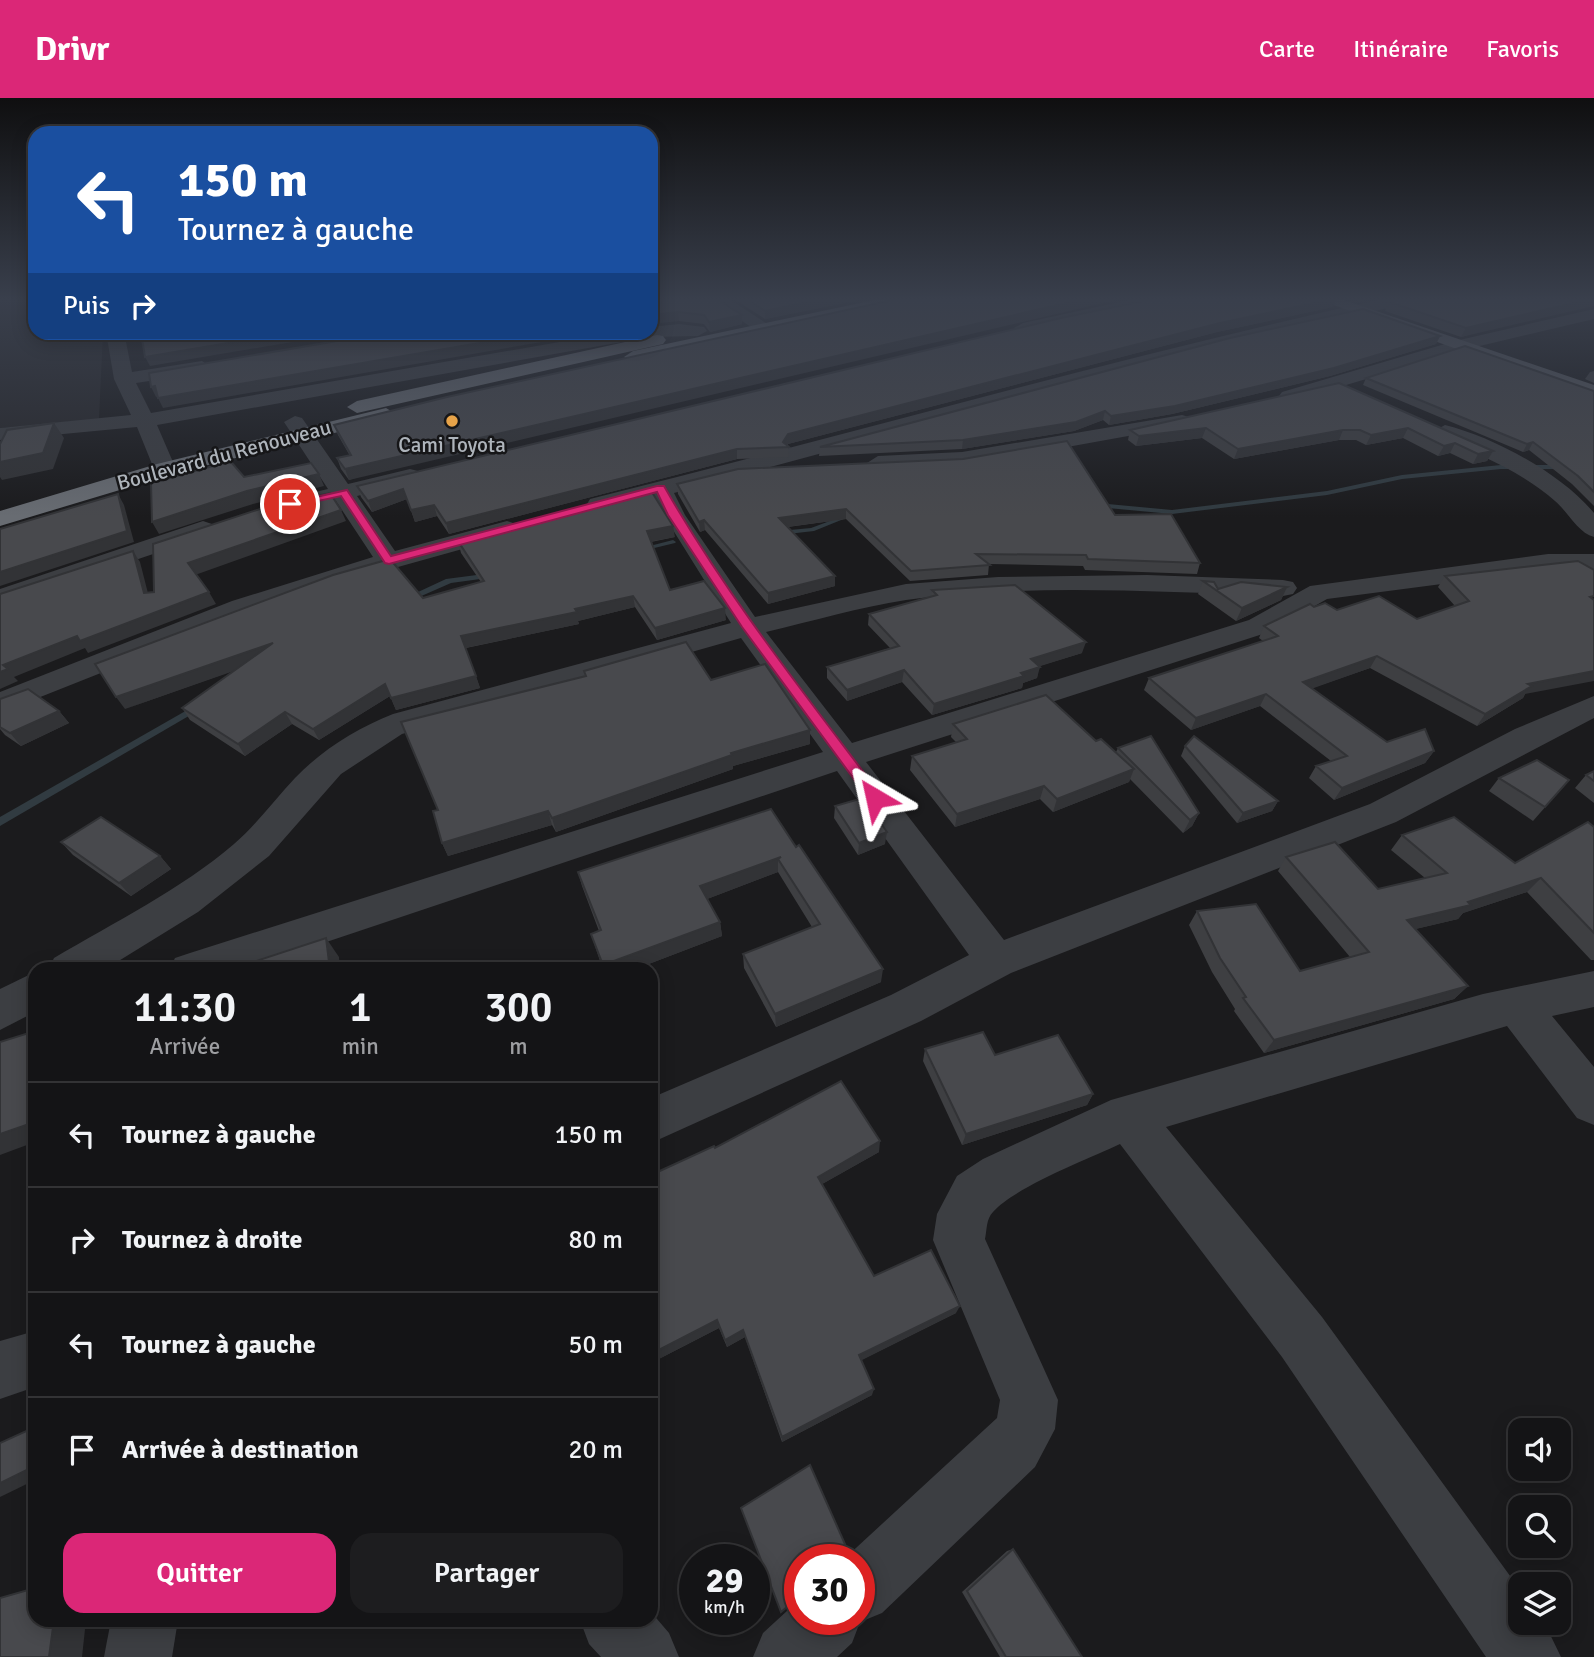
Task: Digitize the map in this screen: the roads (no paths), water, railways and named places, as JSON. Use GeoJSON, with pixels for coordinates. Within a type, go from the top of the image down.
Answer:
{"type":"FeatureCollection","features":[{"type":"Feature","properties":{"kind":"highway","name":"Boulevard du Renouveau"},"geometry":{"type":"LineString","coordinates":[[0,519],[163,462],[529,372]]}},
{"type":"Feature","properties":{"kind":"highway","name":"Boulevard du Renouveau"},"geometry":{"type":"LineString","coordinates":[[300,427],[543,372]]}},
{"type":"Feature","properties":{"kind":"highway"},"geometry":{"type":"LineString","coordinates":[[0,502],[163,462]]}},
{"type":"Feature","properties":{"kind":"main road"},"geometry":{"type":"LineString","coordinates":[[1540,372],[1594,392]]}},
{"type":"Feature","properties":{"kind":"main road"},"geometry":{"type":"LineString","coordinates":[[1555,372],[1594,384]]}},
{"type":"Feature","properties":{"kind":"street"},"geometry":{"type":"LineString","coordinates":[[123,372],[124,379],[163,462]]}},
{"type":"Feature","properties":{"kind":"street"},"geometry":{"type":"LineString","coordinates":[[124,379],[168,372]]}},
{"type":"Feature","properties":{"kind":"street"},"geometry":{"type":"LineString","coordinates":[[0,434],[143,421],[424,372]]}},
{"type":"Feature","properties":{"kind":"street"},"geometry":{"type":"LineString","coordinates":[[570,512],[738,470],[874,430],[1098,372]]}},
{"type":"Feature","properties":{"kind":"street"},"geometry":{"type":"LineString","coordinates":[[1266,402],[1376,372]]}},
{"type":"Feature","properties":{"kind":"street"},"geometry":{"type":"LineString","coordinates":[[1337,384],[1362,396]]}},
{"type":"Feature","properties":{"kind":"street"},"geometry":{"type":"LineString","coordinates":[[738,470],[962,459],[1200,417]]}},
{"type":"Feature","properties":{"kind":"street"},"geometry":{"type":"LineString","coordinates":[[1424,423],[1524,468],[1566,497],[1594,529]]}},
{"type":"Feature","properties":{"kind":"street"},"geometry":{"type":"LineString","coordinates":[[300,427],[389,561]]}},
{"type":"Feature","properties":{"kind":"street"},"geometry":{"type":"LineString","coordinates":[[263,511],[436,470]]}},
{"type":"Feature","properties":{"kind":"street"},"geometry":{"type":"LineString","coordinates":[[660,488],[673,515],[748,627],[996,961]]}},
{"type":"Feature","properties":{"kind":"street"},"geometry":{"type":"LineString","coordinates":[[0,598],[229,521]]}},
{"type":"Feature","properties":{"kind":"street"},"geometry":{"type":"LineString","coordinates":[[0,702],[242,607],[389,561],[531,522]]}},
{"type":"Feature","properties":{"kind":"street"},"geometry":{"type":"LineString","coordinates":[[81,962],[186,899],[229,869],[249,852],[310,784],[346,752],[374,733],[404,720],[748,627],[906,592],[948,587],[1251,584],[1320,592],[1548,562],[1594,562]]}},
{"type":"Feature","properties":{"kind":"street"},"geometry":{"type":"LineString","coordinates":[[215,962],[1259,626],[1320,592]]}},
{"type":"Feature","properties":{"kind":"street"},"geometry":{"type":"LineString","coordinates":[[658,1118],[906,1008],[996,961],[1383,813],[1527,737],[1594,706]]}},
{"type":"Feature","properties":{"kind":"street"},"geometry":{"type":"LineString","coordinates":[[875,1575],[1014,1446],[1025,1429],[1029,1401],[959,1240],[963,1214],[975,1194],[1001,1176],[1128,1116],[1517,1006],[1594,989]]}},
{"type":"Feature","properties":{"kind":"street"},"geometry":{"type":"LineString","coordinates":[[0,1011],[28,994]]}},
{"type":"Feature","properties":{"kind":"street"},"geometry":{"type":"LineString","coordinates":[[1517,1006],[1594,1104]]}},
{"type":"Feature","properties":{"kind":"street"},"geometry":{"type":"LineString","coordinates":[[0,1020],[28,1013]]}},
{"type":"Feature","properties":{"kind":"street"},"geometry":{"type":"LineString","coordinates":[[1128,1116],[1302,1338],[1527,1657]]}},
{"type":"Feature","properties":{"kind":"street"},"geometry":{"type":"LineString","coordinates":[[0,1370],[28,1361]]}},
{"type":"Feature","properties":{"kind":"street"},"geometry":{"type":"LineString","coordinates":[[138,1657],[144,1627]]}},
{"type":"Feature","properties":{"kind":"street"},"geometry":{"type":"LineString","coordinates":[[619,1627],[645,1657]]}},
{"type":"Feature","properties":{"kind":"street"},"geometry":{"type":"LineString","coordinates":[[787,1657],[811,1635]]}},
{"type":"Feature","properties":{"kind":"waterway"},"geometry":{"type":"LineString","coordinates":[[1097,505],[1172,512],[1327,493],[1402,477],[1501,467],[1563,467]]}},
{"type":"Feature","properties":{"kind":"waterway"},"geometry":{"type":"LineString","coordinates":[[779,533],[812,530],[848,516]]}},
{"type":"Feature","properties":{"kind":"waterway"},"geometry":{"type":"LineString","coordinates":[[642,549],[673,542]]}},
{"type":"Feature","properties":{"kind":"waterway"},"geometry":{"type":"LineString","coordinates":[[407,599],[449,581],[492,575]]}},
{"type":"Feature","properties":{"kind":"waterway"},"geometry":{"type":"LineString","coordinates":[[0,822],[196,708]]}},
{"type":"Feature","properties":{"kind":"place","name":"Cami Toyota"},"geometry":{"type":"Point","coordinates":[452,421]}}]}
